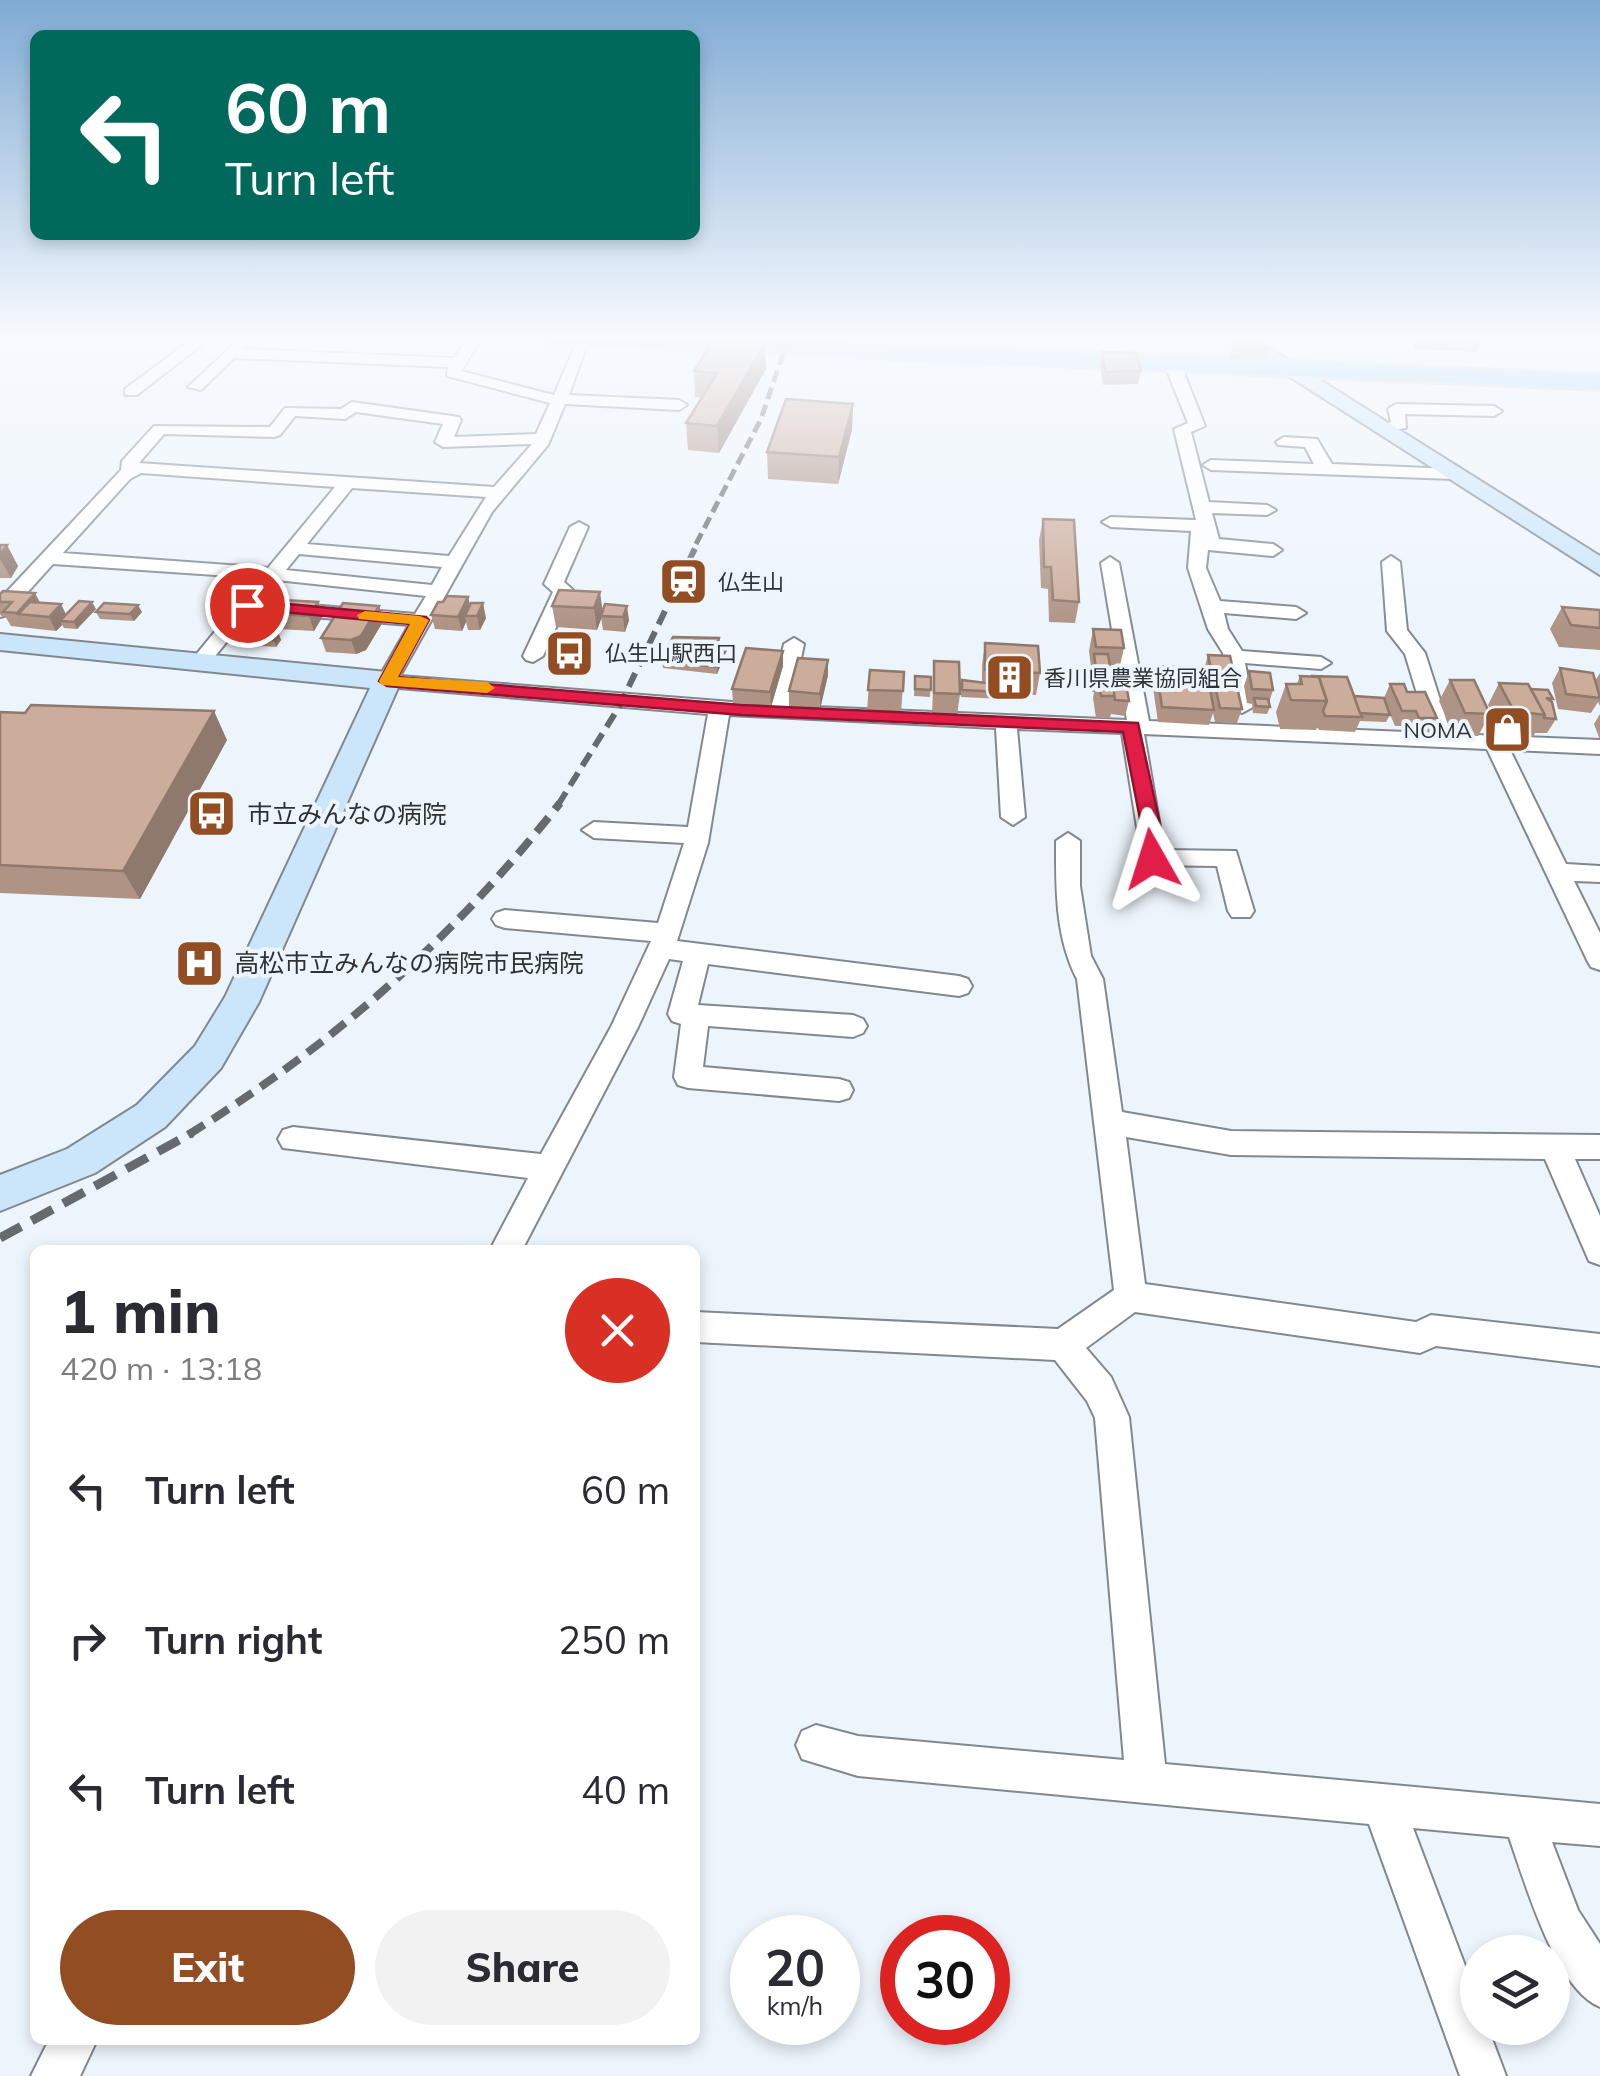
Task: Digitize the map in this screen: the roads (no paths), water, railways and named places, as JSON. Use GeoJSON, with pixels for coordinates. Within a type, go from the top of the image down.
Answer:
{"type":"FeatureCollection","features":[{"type":"Feature","properties":{"kind":"street"},"geometry":{"type":"LineString","coordinates":[[130,471],[128,465],[157,433]]}},
{"type":"Feature","properties":{"kind":"street"},"geometry":{"type":"LineString","coordinates":[[446,433],[442,442],[543,439]]}},
{"type":"Feature","properties":{"kind":"street"},"geometry":{"type":"LineString","coordinates":[[0,1193],[81,1161],[150,1116],[208,1057],[241,1002],[387,681],[484,510],[546,433]]}},
{"type":"Feature","properties":{"kind":"street"},"geometry":{"type":"LineString","coordinates":[[1183,433],[1202,507],[1204,545],[1197,568],[1218,629],[1233,656],[1248,732]]}},
{"type":"Feature","properties":{"kind":"street"},"geometry":{"type":"LineString","coordinates":[[1388,433],[1600,567]]}},
{"type":"Feature","properties":{"kind":"street"},"geometry":{"type":"LineString","coordinates":[[1284,442],[1311,442],[1324,468]]}},
{"type":"Feature","properties":{"kind":"street"},"geometry":{"type":"LineString","coordinates":[[1211,465],[1453,474]]}},
{"type":"Feature","properties":{"kind":"street"},"geometry":{"type":"LineString","coordinates":[[0,612],[130,471],[148,468],[499,493]]}},
{"type":"Feature","properties":{"kind":"street"},"geometry":{"type":"LineString","coordinates":[[200,662],[348,482]]}},
{"type":"Feature","properties":{"kind":"street"},"geometry":{"type":"LineString","coordinates":[[1202,507],[1267,510]]}},
{"type":"Feature","properties":{"kind":"street"},"geometry":{"type":"LineString","coordinates":[[1111,522],[1200,526],[1204,545]]}},
{"type":"Feature","properties":{"kind":"street"},"geometry":{"type":"LineString","coordinates":[[533,656],[562,590],[554,584],[579,527]]}},
{"type":"Feature","properties":{"kind":"street"},"geometry":{"type":"LineString","coordinates":[[1204,545],[1273,550]]}},
{"type":"Feature","properties":{"kind":"street"},"geometry":{"type":"LineString","coordinates":[[294,548],[454,562]]}},
{"type":"Feature","properties":{"kind":"street"},"geometry":{"type":"LineString","coordinates":[[48,558],[438,591]]}},
{"type":"Feature","properties":{"kind":"street"},"geometry":{"type":"LineString","coordinates":[[1110,562],[1152,859],[1227,857],[1241,911]]}},
{"type":"Feature","properties":{"kind":"street"},"geometry":{"type":"LineString","coordinates":[[1391,562],[1397,631],[1415,654],[1441,738]]}},
{"type":"Feature","properties":{"kind":"street"},"geometry":{"type":"LineString","coordinates":[[247,605],[420,620]]}},
{"type":"Feature","properties":{"kind":"street"},"geometry":{"type":"LineString","coordinates":[[1212,606],[1296,613]]}},
{"type":"Feature","properties":{"kind":"street"},"geometry":{"type":"LineString","coordinates":[[0,642],[387,681],[779,712],[1600,747]]}},
{"type":"Feature","properties":{"kind":"street"},"geometry":{"type":"LineString","coordinates":[[779,712],[794,644]]}},
{"type":"Feature","properties":{"kind":"street"},"geometry":{"type":"LineString","coordinates":[[1233,656],[1321,663]]}},
{"type":"Feature","properties":{"kind":"street"},"geometry":{"type":"LineString","coordinates":[[509,1245],[634,1012],[664,941],[697,836],[720,708]]}},
{"type":"Feature","properties":{"kind":"street"},"geometry":{"type":"LineString","coordinates":[[1006,722],[1012,817]]}},
{"type":"Feature","properties":{"kind":"street"},"geometry":{"type":"LineString","coordinates":[[1494,740],[1600,960]]}},
{"type":"Feature","properties":{"kind":"street"},"geometry":{"type":"LineString","coordinates":[[594,830],[697,836]]}},
{"type":"Feature","properties":{"kind":"street"},"geometry":{"type":"LineString","coordinates":[[1068,842],[1070,904],[1078,956],[1090,979],[1132,1298]]}},
{"type":"Feature","properties":{"kind":"street"},"geometry":{"type":"LineString","coordinates":[[1558,872],[1600,874]]}},
{"type":"Feature","properties":{"kind":"street"},"geometry":{"type":"LineString","coordinates":[[505,919],[664,941],[698,954],[959,986]]}},
{"type":"Feature","properties":{"kind":"street"},"geometry":{"type":"LineString","coordinates":[[698,954],[682,1014],[853,1026]]}},
{"type":"Feature","properties":{"kind":"street"},"geometry":{"type":"LineString","coordinates":[[696,1015],[688,1077],[838,1090]]}},
{"type":"Feature","properties":{"kind":"street"},"geometry":{"type":"LineString","coordinates":[[1109,1122],[1231,1142],[1600,1147]]}},
{"type":"Feature","properties":{"kind":"street"},"geometry":{"type":"LineString","coordinates":[[293,1139],[550,1168]]}},
{"type":"Feature","properties":{"kind":"street"},"geometry":{"type":"LineString","coordinates":[[1554,1146],[1600,1251]]}},
{"type":"Feature","properties":{"kind":"street"},"geometry":{"type":"LineString","coordinates":[[700,1327],[1063,1345],[1132,1298],[1420,1338],[1431,1330],[1600,1350]]}},
{"type":"Feature","properties":{"kind":"street"},"geometry":{"type":"LineString","coordinates":[[1063,1345],[1099,1389],[1112,1417],[1146,1782]]}},
{"type":"Feature","properties":{"kind":"street"},"geometry":{"type":"LineString","coordinates":[[816,1745],[858,1756],[1600,1825]]}},
{"type":"Feature","properties":{"kind":"street"},"geometry":{"type":"LineString","coordinates":[[1382,1805],[1483,2076]]}},
{"type":"Feature","properties":{"kind":"street"},"geometry":{"type":"LineString","coordinates":[[1523,1819],[1560,1923],[1600,1985]]}},
{"type":"Feature","properties":{"kind":"street"},"geometry":{"type":"LineString","coordinates":[[54,2076],[71,2045]]}},
{"type":"Feature","properties":{"kind":"railway"},"geometry":{"type":"LineString","coordinates":[[696,544],[754,433]]}},
{"type":"Feature","properties":{"kind":"railway"},"geometry":{"type":"LineString","coordinates":[[558,805],[619,707],[698,542]]}},
{"type":"Feature","properties":{"kind":"railway"},"geometry":{"type":"LineString","coordinates":[[188,1135],[293,1063],[389,986],[477,899],[560,803]]}},
{"type":"Feature","properties":{"kind":"railway"},"geometry":{"type":"LineString","coordinates":[[0,1238],[192,1133]]}},
{"type":"Feature","properties":{"kind":"place","name":"仏生山"},"geometry":{"type":"Point","coordinates":[683,582]}},
{"type":"Feature","properties":{"kind":"place","name":"仏生山駅西口"},"geometry":{"type":"Point","coordinates":[570,653]}},
{"type":"Feature","properties":{"kind":"place","name":"香川県農業協同組合"},"geometry":{"type":"Point","coordinates":[1009,678]}},
{"type":"Feature","properties":{"kind":"place","name":"NOMA"},"geometry":{"type":"Point","coordinates":[1507,730]}},
{"type":"Feature","properties":{"kind":"place","name":"市立みんなの病院"},"geometry":{"type":"Point","coordinates":[212,814]}},
{"type":"Feature","properties":{"kind":"place","name":"高松市立みんなの病院市民病院"},"geometry":{"type":"Point","coordinates":[199,963]}}]}
